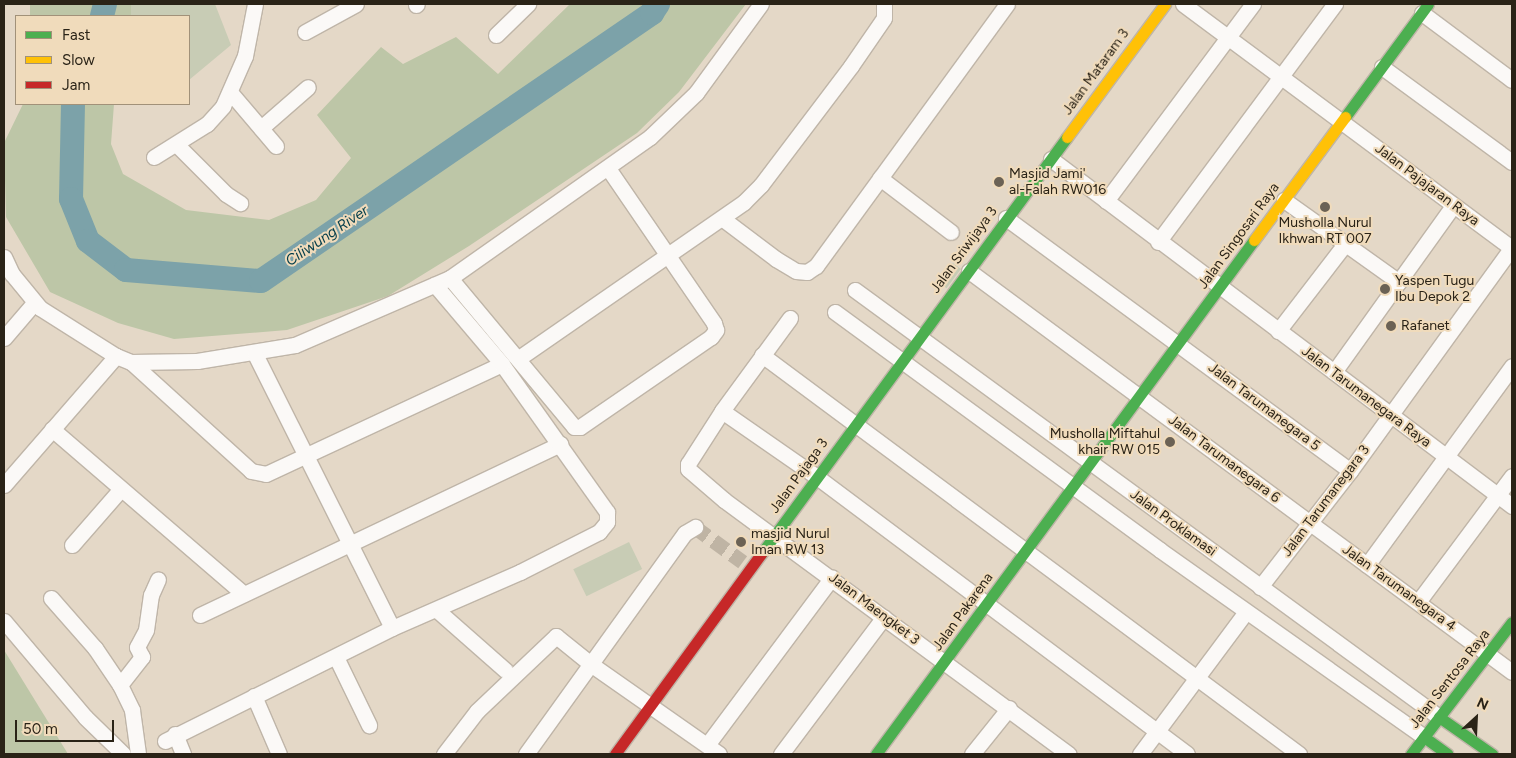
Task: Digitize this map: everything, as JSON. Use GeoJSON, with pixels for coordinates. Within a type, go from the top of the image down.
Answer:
{"type":"FeatureCollection","features":[{"type":"Feature","properties":{"kind":"street"},"geometry":{"type":"LineString","coordinates":[[154,157],[177,145],[208,124],[230,92],[245,56],[255,4]]}},
{"type":"Feature","properties":{"kind":"street"},"geometry":{"type":"LineString","coordinates":[[305,32],[356,4]]}},
{"type":"Feature","properties":{"kind":"street"},"geometry":{"type":"LineString","coordinates":[[496,35],[528,4]]}},
{"type":"Feature","properties":{"kind":"street"},"geometry":{"type":"LineString","coordinates":[[131,362],[197,361],[255,354],[296,345],[450,278],[608,168],[679,113],[761,4]]}},
{"type":"Feature","properties":{"kind":"street"},"geometry":{"type":"LineString","coordinates":[[519,358],[723,218],[762,185],[812,120],[884,18],[884,4]]}},
{"type":"Feature","properties":{"kind":"street"},"geometry":{"type":"LineString","coordinates":[[723,218],[796,271],[807,272],[816,266],[1007,4]]}},
{"type":"Feature","properties":{"kind":"street","name":"Jalan Mataram 3"},"geometry":{"type":"LineString","coordinates":[[1051,159],[1165,4]]}},
{"type":"Feature","properties":{"kind":"street","name":"Jalan Pajajaran Raya"},"geometry":{"type":"LineString","coordinates":[[1183,4],[1512,248]]}},
{"type":"Feature","properties":{"kind":"street"},"geometry":{"type":"LineString","coordinates":[[1106,202],[1253,4]]}},
{"type":"Feature","properties":{"kind":"street"},"geometry":{"type":"LineString","coordinates":[[1158,242],[1336,4]]}},
{"type":"Feature","properties":{"kind":"street"},"geometry":{"type":"LineString","coordinates":[[1425,8],[1512,80]]}},
{"type":"Feature","properties":{"kind":"street","name":"Jalan Singosari Raya"},"geometry":{"type":"LineString","coordinates":[[1073,485],[1425,8]]}},
{"type":"Feature","properties":{"kind":"street"},"geometry":{"type":"LineString","coordinates":[[1382,66],[1512,162]]}},
{"type":"Feature","properties":{"kind":"street"},"geometry":{"type":"LineString","coordinates":[[261,128],[308,87]]}},
{"type":"Feature","properties":{"kind":"street"},"geometry":{"type":"LineString","coordinates":[[230,92],[276,146]]}},
{"type":"Feature","properties":{"kind":"street"},"geometry":{"type":"LineString","coordinates":[[177,145],[226,194],[240,203]]}},
{"type":"Feature","properties":{"kind":"street","name":"Jalan Tarumanegara Raya"},"geometry":{"type":"LineString","coordinates":[[1051,159],[1158,242],[1512,506]]}},
{"type":"Feature","properties":{"kind":"street","name":"Jalan Sriwijaya 3"},"geometry":{"type":"LineString","coordinates":[[902,360],[1051,159]]}},
{"type":"Feature","properties":{"kind":"street"},"geometry":{"type":"LineString","coordinates":[[450,278],[519,358],[569,423],[580,428],[703,343],[716,330],[714,323],[608,168]]}},
{"type":"Feature","properties":{"kind":"street"},"geometry":{"type":"LineString","coordinates":[[880,178],[951,232]]}},
{"type":"Feature","properties":{"kind":"street"},"geometry":{"type":"LineString","coordinates":[[1284,200],[1399,282]]}},
{"type":"Feature","properties":{"kind":"street"},"geometry":{"type":"LineString","coordinates":[[1334,372],[1453,206]]}},
{"type":"Feature","properties":{"kind":"street","name":"Jalan Tarumanegara 5"},"geometry":{"type":"LineString","coordinates":[[1006,218],[1178,342],[1350,471]]}},
{"type":"Feature","properties":{"kind":"street"},"geometry":{"type":"LineString","coordinates":[[1278,331],[1345,244]]}},
{"type":"Feature","properties":{"kind":"street","name":"Jalan Tarumanegara 3"},"geometry":{"type":"LineString","coordinates":[[1260,587],[1350,471],[1512,248]]}},
{"type":"Feature","properties":{"kind":"street"},"geometry":{"type":"LineString","coordinates":[[4,257],[34,303],[116,356],[131,362],[251,471],[266,474],[502,364]]}},
{"type":"Feature","properties":{"kind":"street","name":"Jalan Tarumanegara 6"},"geometry":{"type":"LineString","coordinates":[[969,271],[1310,523]]}},
{"type":"Feature","properties":{"kind":"street"},"geometry":{"type":"LineString","coordinates":[[183,754],[170,738],[392,628],[437,610],[599,532],[607,522],[607,512],[502,364],[435,285]]}},
{"type":"Feature","properties":{"kind":"street","name":"Jalan Proklamasi"},"geometry":{"type":"LineString","coordinates":[[855,290],[920,336],[1089,463],[1492,754]]}},
{"type":"Feature","properties":{"kind":"street"},"geometry":{"type":"LineString","coordinates":[[4,338],[34,303]]}},
{"type":"Feature","properties":{"kind":"street"},"geometry":{"type":"LineString","coordinates":[[835,312],[1246,612],[1448,754]]}},
{"type":"Feature","properties":{"kind":"street"},"geometry":{"type":"LineString","coordinates":[[790,318],[722,411],[817,477],[1156,732],[1188,754]]}},
{"type":"Feature","properties":{"kind":"street"},"geometry":{"type":"LineString","coordinates":[[255,354],[392,628]]}},
{"type":"Feature","properties":{"kind":"street"},"geometry":{"type":"LineString","coordinates":[[762,355],[1299,754]]}},
{"type":"Feature","properties":{"kind":"street"},"geometry":{"type":"LineString","coordinates":[[4,485],[116,356]]}},
{"type":"Feature","properties":{"kind":"street","name":"Jalan Pajaga 3"},"geometry":{"type":"LineString","coordinates":[[615,754],[747,565],[774,536],[902,360]]}},
{"type":"Feature","properties":{"kind":"street"},"geometry":{"type":"LineString","coordinates":[[1367,565],[1512,366]]}},
{"type":"Feature","properties":{"kind":"street","name":"Jalan Maengket 3"},"geometry":{"type":"LineString","coordinates":[[722,411],[688,464],[688,469],[724,500],[832,577],[1068,754]]}},
{"type":"Feature","properties":{"kind":"street"},"geometry":{"type":"LineString","coordinates":[[52,429],[120,490],[244,594]]}},
{"type":"Feature","properties":{"kind":"street"},"geometry":{"type":"LineString","coordinates":[[200,615],[560,444]]}},
{"type":"Feature","properties":{"kind":"street"},"geometry":{"type":"LineString","coordinates":[[1418,602],[1512,476]]}},
{"type":"Feature","properties":{"kind":"street","name":"Jalan Pakarena"},"geometry":{"type":"LineString","coordinates":[[876,754],[1026,552],[1073,485]]}},
{"type":"Feature","properties":{"kind":"street"},"geometry":{"type":"LineString","coordinates":[[72,546],[120,490]]}},
{"type":"Feature","properties":{"kind":"street","name":"Jalan Tarumanegara 4"},"geometry":{"type":"LineString","coordinates":[[1310,523],[1512,672]]}},
{"type":"Feature","properties":{"kind":"street"},"geometry":{"type":"LineString","coordinates":[[526,754],[592,665],[685,533],[695,527]]}},
{"type":"Feature","properties":{"kind":"street"},"geometry":{"type":"LineString","coordinates":[[444,754],[477,711],[555,636],[592,665],[713,750],[832,577]]}},
{"type":"Feature","properties":{"kind":"street"},"geometry":{"type":"LineString","coordinates":[[120,685],[142,657],[137,648],[146,630],[151,595],[158,579]]}},
{"type":"Feature","properties":{"kind":"street"},"geometry":{"type":"LineString","coordinates":[[51,598],[95,648],[120,685],[132,710],[138,754]]}},
{"type":"Feature","properties":{"kind":"street"},"geometry":{"type":"LineString","coordinates":[[437,610],[505,670]]}},
{"type":"Feature","properties":{"kind":"street"},"geometry":{"type":"LineString","coordinates":[[1140,754],[1246,612]]}},
{"type":"Feature","properties":{"kind":"street"},"geometry":{"type":"LineString","coordinates":[[781,754],[884,617]]}},
{"type":"Feature","properties":{"kind":"street"},"geometry":{"type":"LineString","coordinates":[[4,621],[85,717],[123,754]]}},
{"type":"Feature","properties":{"kind":"street","name":"Jalan Sentosa Raya"},"geometry":{"type":"LineString","coordinates":[[1411,754],[1512,622]]}},
{"type":"Feature","properties":{"kind":"street"},"geometry":{"type":"LineString","coordinates":[[336,657],[369,725]]}},
{"type":"Feature","properties":{"kind":"street"},"geometry":{"type":"LineString","coordinates":[[254,696],[279,754]]}},
{"type":"Feature","properties":{"kind":"street"},"geometry":{"type":"LineString","coordinates":[[972,754],[1009,708]]}},
{"type":"Feature","properties":{"kind":"green space"},"geometry":{"type":"Polygon","coordinates":[[[30,4],[131,4],[131,15],[30,15],[30,4]]]}},
{"type":"Feature","properties":{"kind":"green space"},"geometry":{"type":"Polygon","coordinates":[[[131,4],[215,4],[231,45],[190,79],[190,15],[128,15],[131,4]]]}},
{"type":"Feature","properties":{"kind":"green space"},"geometry":{"type":"Polygon","coordinates":[[[570,4],[746,4],[679,92],[637,133],[469,246],[388,296],[287,330],[174,339],[118,323],[50,292],[6,217],[4,143],[23,105],[114,105],[111,144],[123,174],[186,210],[269,220],[316,200],[351,158],[317,115],[381,47],[403,64],[456,37],[498,74],[570,4]]]}},
{"type":"Feature","properties":{"kind":"green space"},"geometry":{"type":"Polygon","coordinates":[[[953,263],[961,269],[947,288],[939,282],[953,263]]]}},
{"type":"Feature","properties":{"kind":"green space"},"geometry":{"type":"Polygon","coordinates":[[[629,542],[642,569],[586,596],[573,569],[629,542]]]}},
{"type":"Feature","properties":{"kind":"green space"},"geometry":{"type":"Polygon","coordinates":[[[4,650],[68,754],[4,754],[4,650]]]}},
{"type":"Feature","properties":{"kind":"waterway","name":"Ciliwung River"},"geometry":{"type":"LineString","coordinates":[[102,15],[105,4]]}},
{"type":"Feature","properties":{"kind":"waterway","name":"Ciliwung River"},"geometry":{"type":"LineString","coordinates":[[73,105],[71,199],[88,241],[126,270],[261,281],[652,13],[658,4]]}},
{"type":"Feature","properties":{"kind":"tunnel"},"geometry":{"type":"LineString","coordinates":[[695,527],[743,562]]}},
{"type":"Feature","properties":{"kind":"traffic: fast"},"geometry":{"type":"LineString","coordinates":[[1345,117],[1428,4]]}},
{"type":"Feature","properties":{"kind":"traffic: fast"},"geometry":{"type":"LineString","coordinates":[[761,554],[1067,137]]}},
{"type":"Feature","properties":{"kind":"traffic: fast"},"geometry":{"type":"LineString","coordinates":[[876,754],[1254,240]]}},
{"type":"Feature","properties":{"kind":"traffic: fast"},"geometry":{"type":"LineString","coordinates":[[1411,754],[1512,622]]}},
{"type":"Feature","properties":{"kind":"traffic: fast"},"geometry":{"type":"LineString","coordinates":[[1439,717],[1492,754]]}},
{"type":"Feature","properties":{"kind":"traffic: fast"},"geometry":{"type":"LineString","coordinates":[[1424,737],[1447,754]]}},
{"type":"Feature","properties":{"kind":"traffic: slow"},"geometry":{"type":"LineString","coordinates":[[1067,137],[1165,4]]}},
{"type":"Feature","properties":{"kind":"traffic: slow"},"geometry":{"type":"LineString","coordinates":[[1254,240],[1345,117]]}},
{"type":"Feature","properties":{"kind":"traffic: jam"},"geometry":{"type":"LineString","coordinates":[[615,754],[761,554]]}},
{"type":"Feature","properties":{"kind":"place","name":"Masjid Jami' al-Falah RW016"},"geometry":{"type":"Point","coordinates":[999,182]}},
{"type":"Feature","properties":{"kind":"place","name":"Musholla Nurul Ikhwan RT 007"},"geometry":{"type":"Point","coordinates":[1325,207]}},
{"type":"Feature","properties":{"kind":"place","name":"Yaspen Tugu Ibu Depok 2"},"geometry":{"type":"Point","coordinates":[1385,289]}},
{"type":"Feature","properties":{"kind":"place","name":"Rafanet"},"geometry":{"type":"Point","coordinates":[1391,326]}},
{"type":"Feature","properties":{"kind":"place","name":"Musholla Miftahul khair RW 015"},"geometry":{"type":"Point","coordinates":[1170,442]}},
{"type":"Feature","properties":{"kind":"place","name":"masjid Nurul Iman RW 13"},"geometry":{"type":"Point","coordinates":[741,542]}}]}
